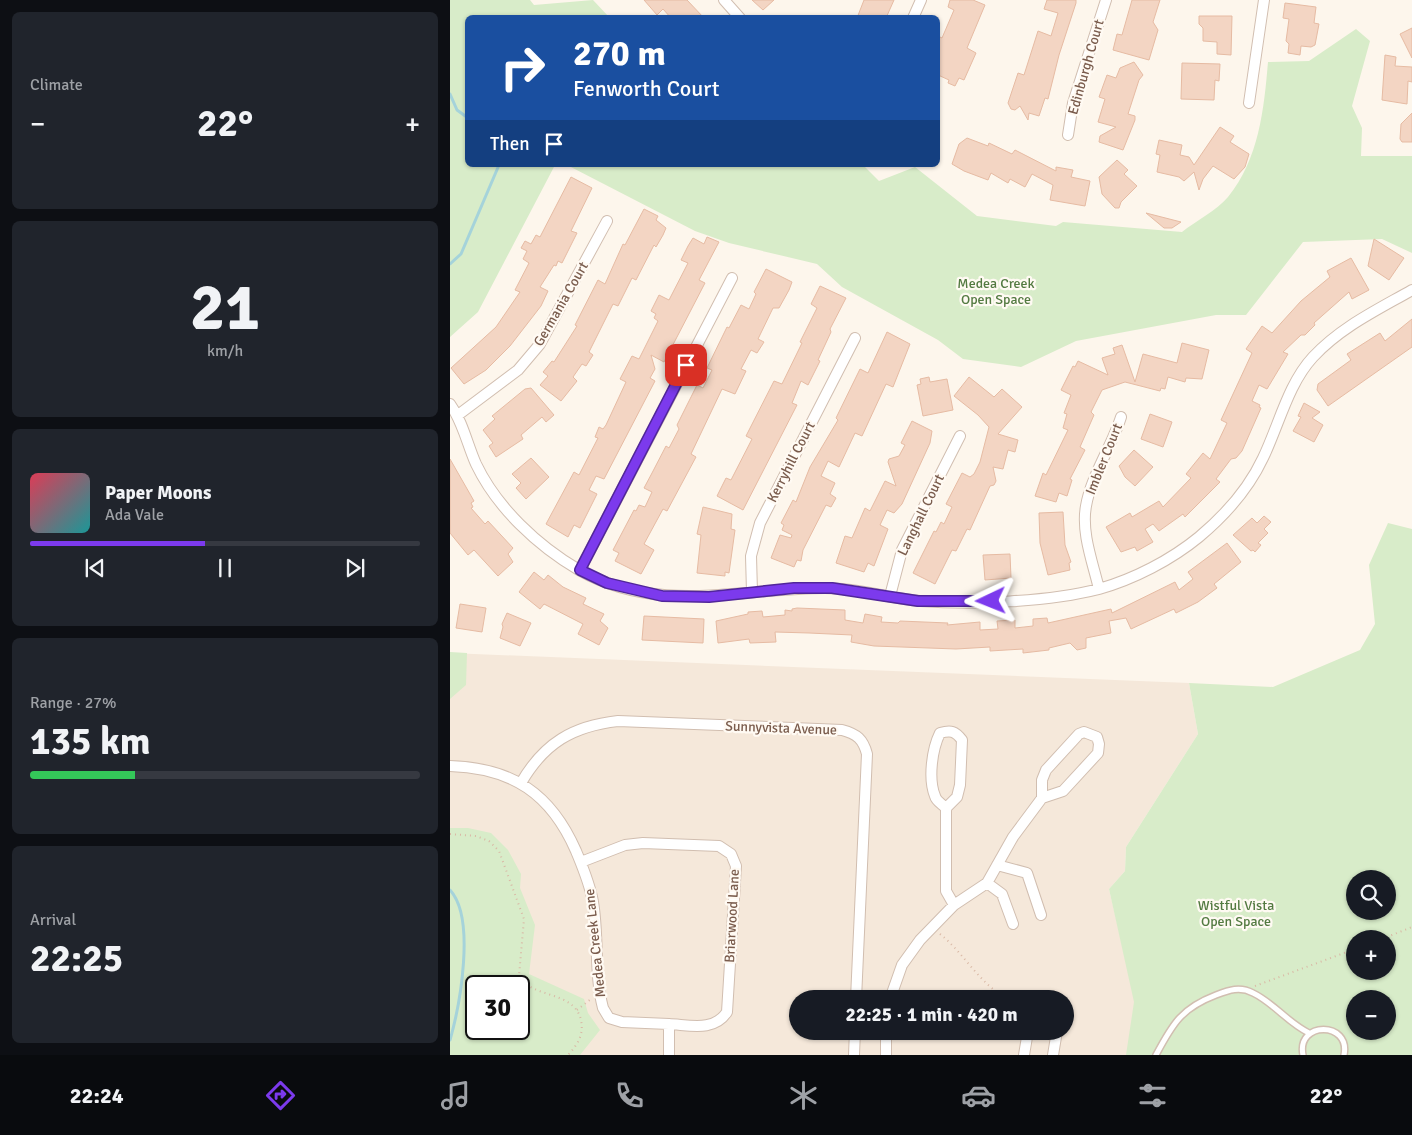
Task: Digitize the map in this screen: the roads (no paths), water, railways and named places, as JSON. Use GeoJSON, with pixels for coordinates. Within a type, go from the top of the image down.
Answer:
{"type":"FeatureCollection","features":[{"type":"Feature","properties":{"kind":"street"},"geometry":{"type":"LineString","coordinates":[[724,0],[737,15]]}},
{"type":"Feature","properties":{"kind":"street"},"geometry":{"type":"LineString","coordinates":[[914,15],[921,0]]}},
{"type":"Feature","properties":{"kind":"street","name":"Edinburgh Court"},"geometry":{"type":"LineString","coordinates":[[1068,135],[1073,103],[1106,0]]}},
{"type":"Feature","properties":{"kind":"street"},"geometry":{"type":"LineString","coordinates":[[1248,103],[1264,0]]}},
{"type":"Feature","properties":{"kind":"street","name":"Germania Court"},"geometry":{"type":"LineString","coordinates":[[458,415],[518,370],[540,344],[607,221]]}},
{"type":"Feature","properties":{"kind":"street"},"geometry":{"type":"LineString","coordinates":[[580,570],[732,278]]}},
{"type":"Feature","properties":{"kind":"street"},"geometry":{"type":"LineString","coordinates":[[450,404],[458,415],[477,465],[492,490],[542,546],[580,570],[607,583],[662,596],[709,597],[794,588],[832,588],[918,601],[1047,598],[1099,589],[1165,561],[1199,537],[1243,490],[1257,468],[1293,386],[1312,358],[1343,330],[1412,290]]}},
{"type":"Feature","properties":{"kind":"street","name":"Kerryhill Court"},"geometry":{"type":"LineString","coordinates":[[752,592],[751,556],[760,523],[855,338]]}},
{"type":"Feature","properties":{"kind":"street","name":"Imbler Court"},"geometry":{"type":"LineString","coordinates":[[1099,589],[1086,533],[1086,506],[1090,490],[1114,440],[1121,417]]}},
{"type":"Feature","properties":{"kind":"street","name":"Langhall Court"},"geometry":{"type":"LineString","coordinates":[[890,596],[902,550],[960,436]]}},
{"type":"Feature","properties":{"kind":"street","name":"Sunnyvista Avenue"},"geometry":{"type":"LineString","coordinates":[[521,783],[532,764],[547,749],[569,733],[595,724],[618,721],[842,730],[855,733],[864,742],[867,754],[856,990]]}},
{"type":"Feature","properties":{"kind":"street"},"geometry":{"type":"LineString","coordinates":[[946,808],[935,798],[931,783],[935,743],[940,733],[949,730],[956,733],[962,740],[960,785],[957,797],[946,808],[946,891],[954,905]]}},
{"type":"Feature","properties":{"kind":"street"},"geometry":{"type":"LineString","coordinates":[[893,990],[902,965],[932,927],[954,905],[987,882],[1023,822],[1042,798],[1063,791],[1098,754],[1100,744],[1097,737],[1084,732],[1079,734],[1046,770],[1042,780],[1042,798]]}},
{"type":"Feature","properties":{"kind":"street","name":"Medea Creek Lane"},"geometry":{"type":"LineString","coordinates":[[450,766],[493,770],[521,783],[538,794],[554,811],[568,834],[581,862],[593,901],[602,1008],[610,1018],[622,1022],[669,1024]]}},
{"type":"Feature","properties":{"kind":"street","name":"Briarwood Lane"},"geometry":{"type":"LineString","coordinates":[[581,862],[625,845],[643,843],[720,846],[731,854],[736,866],[727,1012],[721,1021],[712,1026],[669,1024]]}},
{"type":"Feature","properties":{"kind":"street"},"geometry":{"type":"LineString","coordinates":[[997,865],[1027,873],[1041,915]]}},
{"type":"Feature","properties":{"kind":"street"},"geometry":{"type":"LineString","coordinates":[[987,882],[1002,894],[1012,924]]}},
{"type":"Feature","properties":{"kind":"street"},"geometry":{"type":"LineString","coordinates":[[669,1024],[670,1055]]}},
{"type":"Feature","properties":{"kind":"street"},"geometry":{"type":"LineString","coordinates":[[854,1055],[855,1040]]}},
{"type":"Feature","properties":{"kind":"street"},"geometry":{"type":"LineString","coordinates":[[886,1040],[886,1055]]}},
{"type":"Feature","properties":{"kind":"street"},"geometry":{"type":"LineString","coordinates":[[1024,1055],[1026,1040]]}},
{"type":"Feature","properties":{"kind":"street"},"geometry":{"type":"LineString","coordinates":[[1053,1055],[1056,1040]]}},
{"type":"Feature","properties":{"kind":"lane"},"geometry":{"type":"LineString","coordinates":[[1156,1055],[1170,1028],[1188,1009],[1198,1002],[1229,990],[1246,990],[1269,1002],[1300,1029],[1309,1033]]}},
{"type":"Feature","properties":{"kind":"lane"},"geometry":{"type":"LineString","coordinates":[[1303,1055],[1302,1045],[1309,1033],[1322,1028],[1336,1032],[1344,1043],[1344,1055]]}},
{"type":"Feature","properties":{"kind":"waterway"},"geometry":{"type":"LineString","coordinates":[[450,94],[457,110],[465,116]]}},
{"type":"Feature","properties":{"kind":"waterway"},"geometry":{"type":"LineString","coordinates":[[450,264],[461,254],[498,167]]}},
{"type":"Feature","properties":{"kind":"waterway"},"geometry":{"type":"LineString","coordinates":[[450,890],[458,903],[464,941],[461,985],[450,1040]]}},
{"type":"Feature","properties":{"kind":"park label","name":"Medea Creek Open Space"},"geometry":{"type":"Point","coordinates":[996,292]}},
{"type":"Feature","properties":{"kind":"park label","name":"Wistful Vista Open Space"},"geometry":{"type":"Point","coordinates":[1236,914]}}]}
